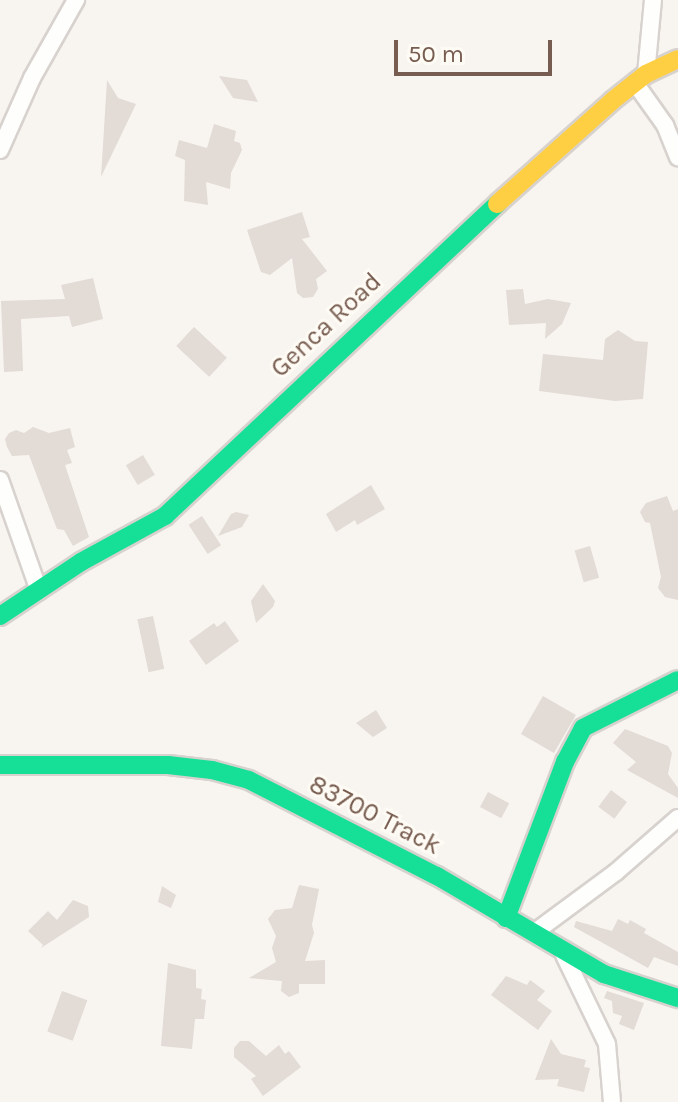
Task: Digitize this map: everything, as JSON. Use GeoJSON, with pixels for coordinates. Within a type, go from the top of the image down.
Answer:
{"type":"FeatureCollection","features":[{"type":"Feature","properties":{"kind":"street"},"geometry":{"type":"LineString","coordinates":[[0,150],[32,78],[76,0]]}},
{"type":"Feature","properties":{"kind":"street"},"geometry":{"type":"LineString","coordinates":[[653,0],[640,78],[678,157]]}},
{"type":"Feature","properties":{"kind":"street","name":"Genca Road"},"geometry":{"type":"LineString","coordinates":[[0,616],[81,562],[165,516],[408,284],[640,78],[678,59]]}},
{"type":"Feature","properties":{"kind":"street"},"geometry":{"type":"LineString","coordinates":[[0,480],[39,591]]}},
{"type":"Feature","properties":{"kind":"street"},"geometry":{"type":"LineString","coordinates":[[506,918],[565,762],[583,728],[678,680]]}},
{"type":"Feature","properties":{"kind":"street","name":"83700 Track"},"geometry":{"type":"LineString","coordinates":[[0,765],[168,765],[212,770],[249,780],[437,876],[535,932],[563,953],[604,974],[678,998]]}},
{"type":"Feature","properties":{"kind":"street"},"geometry":{"type":"LineString","coordinates":[[535,932],[616,872],[678,818]]}},
{"type":"Feature","properties":{"kind":"street"},"geometry":{"type":"LineString","coordinates":[[563,953],[607,1044],[612,1102]]}},
{"type":"Feature","properties":{"kind":"building"},"geometry":{"type":"Polygon","coordinates":[[[219,76],[247,80],[258,102],[233,98],[219,76]]]}},
{"type":"Feature","properties":{"kind":"building"},"geometry":{"type":"Polygon","coordinates":[[[107,80],[118,98],[136,104],[101,177],[107,80]]]}},
{"type":"Feature","properties":{"kind":"building"},"geometry":{"type":"Polygon","coordinates":[[[214,124],[236,131],[234,141],[240,143],[242,150],[231,173],[230,189],[206,182],[208,205],[184,201],[185,160],[175,156],[179,140],[207,148],[214,124]]]}},
{"type":"Feature","properties":{"kind":"building"},"geometry":{"type":"Polygon","coordinates":[[[302,212],[310,237],[302,239],[327,271],[316,279],[318,289],[313,297],[303,298],[297,293],[292,258],[270,275],[261,272],[247,230],[302,212]]]}},
{"type":"Feature","properties":{"kind":"building"},"geometry":{"type":"Polygon","coordinates":[[[93,278],[103,319],[72,327],[69,316],[21,319],[23,371],[4,372],[1,301],[65,299],[61,285],[93,278]]]}},
{"type":"Feature","properties":{"kind":"building"},"geometry":{"type":"Polygon","coordinates":[[[523,289],[525,304],[548,299],[571,303],[562,324],[545,339],[546,323],[509,325],[506,290],[523,289]]]}},
{"type":"Feature","properties":{"kind":"building"},"geometry":{"type":"Polygon","coordinates":[[[194,327],[227,358],[209,377],[176,346],[194,327]]]}},
{"type":"Feature","properties":{"kind":"building"},"geometry":{"type":"Polygon","coordinates":[[[618,330],[635,341],[648,342],[643,399],[615,401],[539,391],[543,354],[603,360],[605,339],[618,330]]]}},
{"type":"Feature","properties":{"kind":"building"},"geometry":{"type":"Polygon","coordinates":[[[33,427],[49,433],[70,428],[75,447],[67,450],[72,463],[65,465],[89,537],[73,546],[64,530],[57,529],[29,455],[12,456],[7,447],[5,439],[9,433],[16,430],[24,433],[33,427]]]}},
{"type":"Feature","properties":{"kind":"building"},"geometry":{"type":"Polygon","coordinates":[[[143,455],[155,475],[138,485],[126,465],[143,455]]]}},
{"type":"Feature","properties":{"kind":"building"},"geometry":{"type":"Polygon","coordinates":[[[371,485],[385,509],[357,525],[355,520],[336,532],[326,514],[371,485]]]}},
{"type":"Feature","properties":{"kind":"building"},"geometry":{"type":"Polygon","coordinates":[[[667,496],[673,511],[678,509],[678,600],[665,597],[658,588],[661,577],[650,523],[645,522],[640,512],[646,503],[667,496]]]}},
{"type":"Feature","properties":{"kind":"building"},"geometry":{"type":"Polygon","coordinates":[[[231,514],[249,515],[242,527],[218,536],[231,514]]]}},
{"type":"Feature","properties":{"kind":"building"},"geometry":{"type":"Polygon","coordinates":[[[202,516],[221,545],[208,554],[189,525],[202,516]]]}},
{"type":"Feature","properties":{"kind":"building"},"geometry":{"type":"Polygon","coordinates":[[[590,546],[599,578],[584,582],[575,550],[590,546]]]}},
{"type":"Feature","properties":{"kind":"building"},"geometry":{"type":"Polygon","coordinates":[[[263,584],[275,601],[273,607],[256,623],[251,601],[263,584]]]}},
{"type":"Feature","properties":{"kind":"building"},"geometry":{"type":"Polygon","coordinates":[[[153,616],[164,669],[149,672],[137,619],[153,616]]]}},
{"type":"Feature","properties":{"kind":"building"},"geometry":{"type":"Polygon","coordinates":[[[225,621],[239,641],[206,665],[189,641],[214,623],[217,627],[225,621]]]}},
{"type":"Feature","properties":{"kind":"building"},"geometry":{"type":"Polygon","coordinates":[[[543,696],[576,715],[554,753],[521,734],[543,696]]]}},
{"type":"Feature","properties":{"kind":"building"},"geometry":{"type":"Polygon","coordinates":[[[376,710],[387,728],[373,737],[356,723],[376,710]]]}},
{"type":"Feature","properties":{"kind":"building"},"geometry":{"type":"Polygon","coordinates":[[[625,729],[668,746],[672,753],[668,774],[678,788],[678,798],[627,770],[636,762],[613,743],[625,729]]]}},
{"type":"Feature","properties":{"kind":"building"},"geometry":{"type":"Polygon","coordinates":[[[611,790],[627,802],[614,819],[598,807],[611,790]]]}},
{"type":"Feature","properties":{"kind":"building"},"geometry":{"type":"Polygon","coordinates":[[[488,792],[509,803],[501,818],[480,807],[488,792]]]}},
{"type":"Feature","properties":{"kind":"building"},"geometry":{"type":"Polygon","coordinates":[[[299,885],[319,889],[312,925],[314,933],[305,961],[325,960],[325,984],[299,984],[299,993],[289,997],[281,991],[282,981],[249,978],[276,962],[272,948],[276,936],[268,919],[275,910],[292,908],[299,885]]]}},
{"type":"Feature","properties":{"kind":"building"},"geometry":{"type":"Polygon","coordinates":[[[162,886],[176,895],[171,908],[158,902],[162,886]]]}},
{"type":"Feature","properties":{"kind":"building"},"geometry":{"type":"Polygon","coordinates":[[[73,900],[88,906],[89,917],[41,948],[43,945],[28,931],[48,911],[57,920],[73,900]]]}},
{"type":"Feature","properties":{"kind":"building"},"geometry":{"type":"Polygon","coordinates":[[[618,919],[628,924],[630,920],[646,929],[644,933],[678,952],[678,966],[654,957],[648,968],[574,927],[576,921],[612,931],[618,919]]]}},
{"type":"Feature","properties":{"kind":"building"},"geometry":{"type":"Polygon","coordinates":[[[168,963],[196,970],[196,988],[202,989],[201,999],[206,1000],[204,1019],[195,1019],[192,1049],[161,1046],[168,963]]]}},
{"type":"Feature","properties":{"kind":"building"},"geometry":{"type":"Polygon","coordinates":[[[506,976],[527,985],[530,980],[545,991],[537,1000],[552,1011],[538,1030],[491,995],[506,976]]]}},
{"type":"Feature","properties":{"kind":"building"},"geometry":{"type":"Polygon","coordinates":[[[62,991],[87,1000],[73,1041],[47,1031],[62,991]]]}},
{"type":"Feature","properties":{"kind":"building"},"geometry":{"type":"Polygon","coordinates":[[[607,991],[644,1003],[634,1030],[619,1024],[622,1016],[613,1013],[612,1001],[604,998],[607,991]]]}},
{"type":"Feature","properties":{"kind":"building"},"geometry":{"type":"Polygon","coordinates":[[[551,1039],[561,1054],[586,1060],[584,1067],[590,1068],[584,1092],[557,1086],[559,1079],[535,1080],[551,1039]]]}},
{"type":"Feature","properties":{"kind":"building"},"geometry":{"type":"Polygon","coordinates":[[[240,1041],[249,1041],[266,1056],[279,1045],[285,1054],[289,1051],[301,1067],[263,1096],[251,1079],[256,1076],[234,1057],[234,1048],[240,1041]]]}},
{"type":"Feature","properties":{"kind":"traffic: fast"},"geometry":{"type":"LineString","coordinates":[[0,616],[81,562],[165,516],[497,204]]}},
{"type":"Feature","properties":{"kind":"traffic: fast"},"geometry":{"type":"LineString","coordinates":[[506,918],[565,762],[583,728],[678,680]]}},
{"type":"Feature","properties":{"kind":"traffic: fast"},"geometry":{"type":"LineString","coordinates":[[0,765],[168,765],[212,770],[249,780],[437,876],[604,974],[678,998]]}},
{"type":"Feature","properties":{"kind":"traffic: slow"},"geometry":{"type":"LineString","coordinates":[[497,204],[612,101],[646,74],[678,59]]}}]}
